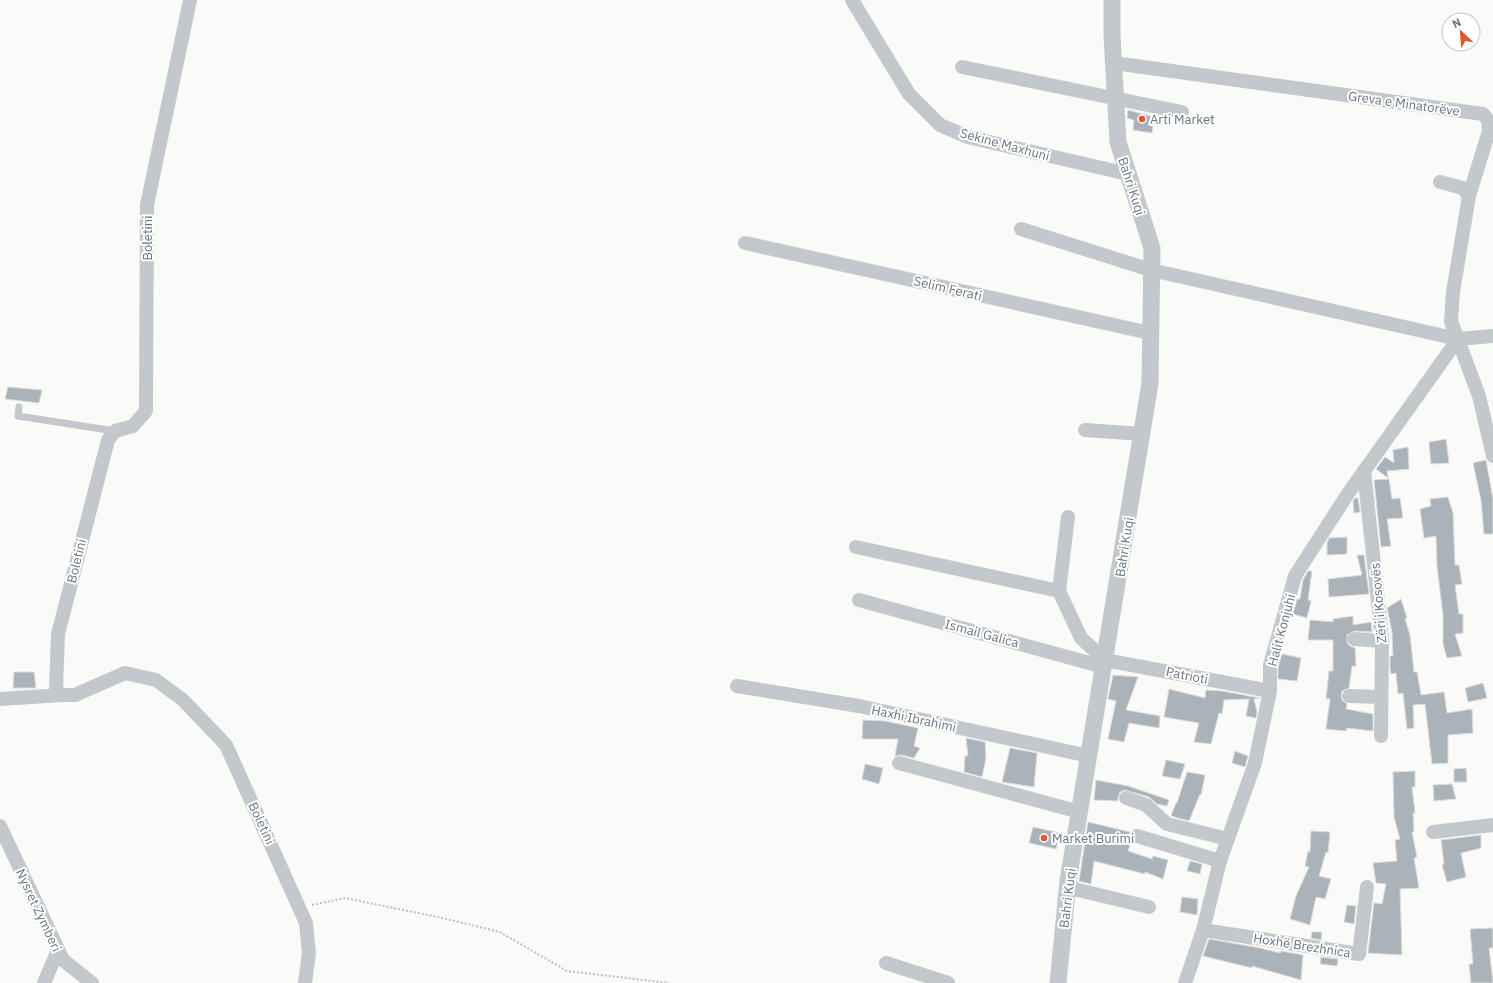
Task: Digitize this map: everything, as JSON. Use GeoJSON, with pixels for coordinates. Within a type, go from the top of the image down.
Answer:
{"type":"FeatureCollection","features":[{"type":"Feature","properties":{"kind":"street","name":"Boletini"},"geometry":{"type":"LineString","coordinates":[[190,0],[147,205],[146,411],[133,426],[115,431],[108,440],[58,634],[56,690],[63,695],[75,695],[125,673],[156,680],[183,700],[226,745],[301,907],[306,923],[309,954],[305,983]]}},
{"type":"Feature","properties":{"kind":"street","name":"Bahri Kuqi"},"geometry":{"type":"LineString","coordinates":[[1058,983],[1068,881],[1150,383],[1152,248],[1118,142],[1112,0]]}},
{"type":"Feature","properties":{"kind":"street","name":"Sekine Maxhuni"},"geometry":{"type":"LineString","coordinates":[[857,3],[909,94],[940,125],[968,136],[1128,174]]}},
{"type":"Feature","properties":{"kind":"street","name":"Greva e Minatorëve"},"geometry":{"type":"LineString","coordinates":[[1114,63],[1483,114],[1488,120],[1489,131],[1469,196],[1453,292],[1451,321],[1458,339]]}},
{"type":"Feature","properties":{"kind":"street"},"geometry":{"type":"LineString","coordinates":[[962,67],[1116,100],[1182,112]]}},
{"type":"Feature","properties":{"kind":"street"},"geometry":{"type":"LineString","coordinates":[[1440,182],[1462,188],[1469,196]]}},
{"type":"Feature","properties":{"kind":"street"},"geometry":{"type":"LineString","coordinates":[[1021,229],[1151,270],[1458,339],[1493,336]]}},
{"type":"Feature","properties":{"kind":"street","name":"Selim Ferati"},"geometry":{"type":"LineString","coordinates":[[745,242],[1150,333]]}},
{"type":"Feature","properties":{"kind":"street"},"geometry":{"type":"LineString","coordinates":[[1458,339],[1479,396],[1493,456]]}},
{"type":"Feature","properties":{"kind":"street","name":"Halit Konjuhi"},"geometry":{"type":"LineString","coordinates":[[1185,983],[1203,930],[1220,862],[1255,763],[1270,691],[1270,665],[1295,576],[1364,471],[1458,339]]}},
{"type":"Feature","properties":{"kind":"street"},"geometry":{"type":"LineString","coordinates":[[1085,430],[1142,434]]}},
{"type":"Feature","properties":{"kind":"street","name":"Zëri i Kosovës"},"geometry":{"type":"LineString","coordinates":[[1364,471],[1382,644],[1381,736]]}},
{"type":"Feature","properties":{"kind":"street"},"geometry":{"type":"LineString","coordinates":[[1068,516],[1059,591],[1081,638],[1104,663]]}},
{"type":"Feature","properties":{"kind":"street"},"geometry":{"type":"LineString","coordinates":[[856,547],[1059,591]]}},
{"type":"Feature","properties":{"kind":"street","name":"Ismail Galica"},"geometry":{"type":"LineString","coordinates":[[859,600],[1104,663]]}},
{"type":"Feature","properties":{"kind":"street"},"geometry":{"type":"LineString","coordinates":[[1355,641],[1382,644]]}},
{"type":"Feature","properties":{"kind":"street","name":"Patrioti"},"geometry":{"type":"LineString","coordinates":[[1104,663],[1270,691]]}},
{"type":"Feature","properties":{"kind":"street","name":"Haxhi Ibrahimi"},"geometry":{"type":"LineString","coordinates":[[737,686],[859,706],[1089,756]]}},
{"type":"Feature","properties":{"kind":"street"},"geometry":{"type":"LineString","coordinates":[[0,699],[63,695]]}},
{"type":"Feature","properties":{"kind":"street"},"geometry":{"type":"LineString","coordinates":[[1350,696],[1382,698]]}},
{"type":"Feature","properties":{"kind":"street"},"geometry":{"type":"LineString","coordinates":[[899,763],[1080,812]]}},
{"type":"Feature","properties":{"kind":"street"},"geometry":{"type":"LineString","coordinates":[[1126,798],[1146,805],[1167,824],[1228,839]]}},
{"type":"Feature","properties":{"kind":"street"},"geometry":{"type":"LineString","coordinates":[[1433,832],[1493,825]]}},
{"type":"Feature","properties":{"kind":"street","name":"Nysret Zymberi"},"geometry":{"type":"LineString","coordinates":[[0,826],[63,960],[92,983]]}},
{"type":"Feature","properties":{"kind":"street"},"geometry":{"type":"LineString","coordinates":[[1137,836],[1220,862]]}},
{"type":"Feature","properties":{"kind":"street"},"geometry":{"type":"LineString","coordinates":[[1068,881],[1074,889],[1149,907]]}},
{"type":"Feature","properties":{"kind":"street","name":"Hoxhë Brezhnica"},"geometry":{"type":"LineString","coordinates":[[1203,930],[1359,954],[1367,887]]}},
{"type":"Feature","properties":{"kind":"street"},"geometry":{"type":"LineString","coordinates":[[44,983],[58,950]]}},
{"type":"Feature","properties":{"kind":"street"},"geometry":{"type":"LineString","coordinates":[[886,963],[948,983]]}},
{"type":"Feature","properties":{"kind":"lane"},"geometry":{"type":"LineString","coordinates":[[19,407],[18,416],[115,431]]}},
{"type":"Feature","properties":{"kind":"path"},"geometry":{"type":"LineString","coordinates":[[301,907],[345,898],[500,932],[567,971],[669,983]]}},
{"type":"Feature","properties":{"kind":"building","name":"Arti Market"},"geometry":{"type":"Polygon","coordinates":[[[1128,110],[1154,117],[1152,133],[1133,130],[1134,120],[1127,118],[1128,110]]]}},
{"type":"Feature","properties":{"kind":"building"},"geometry":{"type":"Polygon","coordinates":[[[8,387],[42,390],[39,403],[5,399],[8,387]]]}},
{"type":"Feature","properties":{"kind":"building"},"geometry":{"type":"Polygon","coordinates":[[[1446,439],[1449,463],[1431,464],[1429,442],[1446,439]]]}},
{"type":"Feature","properties":{"kind":"building"},"geometry":{"type":"Polygon","coordinates":[[[1408,447],[1409,469],[1387,471],[1388,478],[1376,469],[1385,457],[1394,463],[1393,450],[1408,447]]]}},
{"type":"Feature","properties":{"kind":"building"},"geometry":{"type":"Polygon","coordinates":[[[1486,460],[1493,499],[1493,534],[1484,534],[1481,500],[1473,463],[1486,460]]]}},
{"type":"Feature","properties":{"kind":"building"},"geometry":{"type":"Polygon","coordinates":[[[1389,479],[1392,499],[1400,498],[1403,518],[1387,519],[1391,546],[1381,547],[1374,480],[1389,479]]]}},
{"type":"Feature","properties":{"kind":"building"},"geometry":{"type":"Polygon","coordinates":[[[1448,497],[1453,513],[1455,565],[1459,565],[1462,584],[1455,585],[1459,614],[1463,614],[1463,633],[1455,634],[1462,656],[1447,658],[1443,644],[1443,615],[1437,566],[1436,536],[1424,538],[1420,509],[1431,506],[1430,499],[1448,497]]]}},
{"type":"Feature","properties":{"kind":"building"},"geometry":{"type":"Polygon","coordinates":[[[1355,498],[1358,498],[1360,512],[1354,513],[1353,501],[1355,498]]]}},
{"type":"Feature","properties":{"kind":"building"},"geometry":{"type":"Polygon","coordinates":[[[1347,537],[1347,554],[1327,555],[1327,543],[1329,538],[1347,537]]]}},
{"type":"Feature","properties":{"kind":"building"},"geometry":{"type":"Polygon","coordinates":[[[1357,555],[1364,555],[1369,594],[1329,597],[1328,579],[1362,575],[1357,555]]]}},
{"type":"Feature","properties":{"kind":"building"},"geometry":{"type":"Polygon","coordinates":[[[1308,571],[1312,571],[1308,600],[1311,601],[1307,618],[1293,614],[1297,599],[1300,599],[1303,580],[1308,571]]]}},
{"type":"Feature","properties":{"kind":"building"},"geometry":{"type":"Polygon","coordinates":[[[1401,599],[1407,618],[1405,619],[1410,635],[1414,672],[1417,672],[1421,695],[1444,692],[1447,713],[1472,709],[1473,733],[1448,735],[1448,763],[1432,764],[1425,704],[1413,705],[1414,728],[1407,729],[1403,693],[1398,694],[1396,673],[1391,674],[1390,656],[1393,656],[1392,632],[1387,608],[1401,599]]]}},
{"type":"Feature","properties":{"kind":"building"},"geometry":{"type":"Polygon","coordinates":[[[1353,616],[1353,625],[1371,622],[1372,632],[1354,631],[1347,635],[1347,643],[1355,648],[1356,666],[1352,666],[1349,688],[1342,691],[1341,696],[1342,700],[1347,704],[1346,709],[1373,714],[1373,731],[1347,728],[1346,731],[1326,729],[1330,699],[1326,699],[1329,671],[1333,671],[1333,640],[1308,640],[1310,620],[1333,622],[1333,619],[1353,616]]]}},
{"type":"Feature","properties":{"kind":"building"},"geometry":{"type":"Polygon","coordinates":[[[1282,654],[1301,658],[1297,681],[1278,679],[1278,666],[1282,654]]]}},
{"type":"Feature","properties":{"kind":"building"},"geometry":{"type":"Polygon","coordinates":[[[14,672],[34,672],[36,688],[13,688],[14,672]]]}},
{"type":"Feature","properties":{"kind":"building"},"geometry":{"type":"Polygon","coordinates":[[[1113,675],[1138,677],[1126,710],[1160,716],[1159,728],[1129,723],[1124,742],[1108,739],[1116,701],[1108,699],[1113,675]]]}},
{"type":"Feature","properties":{"kind":"building"},"geometry":{"type":"Polygon","coordinates":[[[1483,683],[1487,698],[1468,702],[1465,688],[1483,683]]]}},
{"type":"Feature","properties":{"kind":"building"},"geometry":{"type":"Polygon","coordinates":[[[1169,689],[1205,698],[1206,690],[1222,691],[1260,698],[1254,699],[1257,712],[1256,718],[1246,716],[1249,699],[1224,700],[1222,714],[1219,713],[1211,744],[1194,742],[1199,723],[1164,717],[1169,689]]]}},
{"type":"Feature","properties":{"kind":"building"},"geometry":{"type":"Polygon","coordinates":[[[863,720],[885,721],[918,728],[914,746],[920,748],[914,758],[901,755],[895,756],[898,739],[862,739],[863,720]]]}},
{"type":"Feature","properties":{"kind":"building"},"geometry":{"type":"Polygon","coordinates":[[[966,738],[985,742],[986,758],[982,777],[964,772],[965,756],[968,756],[966,738]]]}},
{"type":"Feature","properties":{"kind":"building"},"geometry":{"type":"Polygon","coordinates":[[[1010,748],[1037,753],[1034,787],[1002,782],[1010,748]]]}},
{"type":"Feature","properties":{"kind":"building"},"geometry":{"type":"Polygon","coordinates":[[[1235,751],[1248,756],[1245,767],[1232,763],[1235,751]]]}},
{"type":"Feature","properties":{"kind":"building"},"geometry":{"type":"Polygon","coordinates":[[[1166,760],[1185,764],[1180,779],[1162,776],[1166,760]]]}},
{"type":"Feature","properties":{"kind":"building"},"geometry":{"type":"Polygon","coordinates":[[[865,764],[883,768],[879,784],[862,779],[865,764]]]}},
{"type":"Feature","properties":{"kind":"building"},"geometry":{"type":"Polygon","coordinates":[[[1466,768],[1467,782],[1454,782],[1454,769],[1466,768]]]}},
{"type":"Feature","properties":{"kind":"building"},"geometry":{"type":"Polygon","coordinates":[[[1415,771],[1415,787],[1412,787],[1415,813],[1413,813],[1414,832],[1412,832],[1417,857],[1414,858],[1419,888],[1400,889],[1402,955],[1368,953],[1374,903],[1382,904],[1386,884],[1376,883],[1373,863],[1397,861],[1395,840],[1400,839],[1394,817],[1393,772],[1415,771]]]}},
{"type":"Feature","properties":{"kind":"building"},"geometry":{"type":"Polygon","coordinates":[[[1187,772],[1205,775],[1201,795],[1200,794],[1189,821],[1171,816],[1187,772]]]}},
{"type":"Feature","properties":{"kind":"building"},"geometry":{"type":"Polygon","coordinates":[[[1096,780],[1128,786],[1169,800],[1167,806],[1157,804],[1149,797],[1125,790],[1120,792],[1117,801],[1094,800],[1096,780]]]}},
{"type":"Feature","properties":{"kind":"building"},"geometry":{"type":"Polygon","coordinates":[[[1452,784],[1456,799],[1434,801],[1433,785],[1452,784]]]}},
{"type":"Feature","properties":{"kind":"building"},"geometry":{"type":"Polygon","coordinates":[[[1088,822],[1130,832],[1129,838],[1131,842],[1128,851],[1152,859],[1153,856],[1168,860],[1163,879],[1145,872],[1145,874],[1094,861],[1091,884],[1079,881],[1088,822]]]}},
{"type":"Feature","properties":{"kind":"building","name":"Market Burimi"},"geometry":{"type":"Polygon","coordinates":[[[1033,827],[1060,833],[1056,849],[1029,843],[1033,827]]]}},
{"type":"Feature","properties":{"kind":"building"},"geometry":{"type":"Polygon","coordinates":[[[1311,831],[1330,832],[1328,853],[1326,852],[1319,876],[1331,879],[1325,899],[1316,897],[1310,925],[1290,919],[1296,896],[1309,867],[1305,866],[1308,851],[1310,852],[1311,831]]]}},
{"type":"Feature","properties":{"kind":"building"},"geometry":{"type":"Polygon","coordinates":[[[1481,835],[1481,848],[1461,853],[1466,877],[1447,882],[1442,865],[1444,864],[1441,840],[1481,835]]]}},
{"type":"Feature","properties":{"kind":"building"},"geometry":{"type":"Polygon","coordinates":[[[1190,861],[1202,864],[1200,874],[1187,871],[1190,861]]]}},
{"type":"Feature","properties":{"kind":"building"},"geometry":{"type":"Polygon","coordinates":[[[1182,897],[1198,899],[1197,915],[1180,912],[1182,897]]]}},
{"type":"Feature","properties":{"kind":"building"},"geometry":{"type":"Polygon","coordinates":[[[1347,905],[1356,906],[1354,924],[1344,922],[1347,905]]]}},
{"type":"Feature","properties":{"kind":"building"},"geometry":{"type":"Polygon","coordinates":[[[1493,928],[1493,948],[1489,948],[1493,983],[1471,983],[1469,964],[1473,964],[1470,929],[1493,928]]]}},
{"type":"Feature","properties":{"kind":"building"},"geometry":{"type":"Polygon","coordinates":[[[1312,932],[1322,932],[1321,940],[1311,938],[1312,932]]]}},
{"type":"Feature","properties":{"kind":"building"},"geometry":{"type":"Polygon","coordinates":[[[1209,939],[1280,953],[1281,951],[1303,955],[1301,980],[1252,966],[1252,968],[1203,956],[1209,939]]]}},
{"type":"Feature","properties":{"kind":"building"},"geometry":{"type":"Polygon","coordinates":[[[1321,957],[1338,959],[1337,966],[1320,964],[1321,957]]]}},
{"type":"Feature","properties":{"kind":"place","name":"Arti Market"},"geometry":{"type":"Point","coordinates":[1142,119]}},
{"type":"Feature","properties":{"kind":"place","name":"Market Burimi"},"geometry":{"type":"Point","coordinates":[1044,838]}}]}
